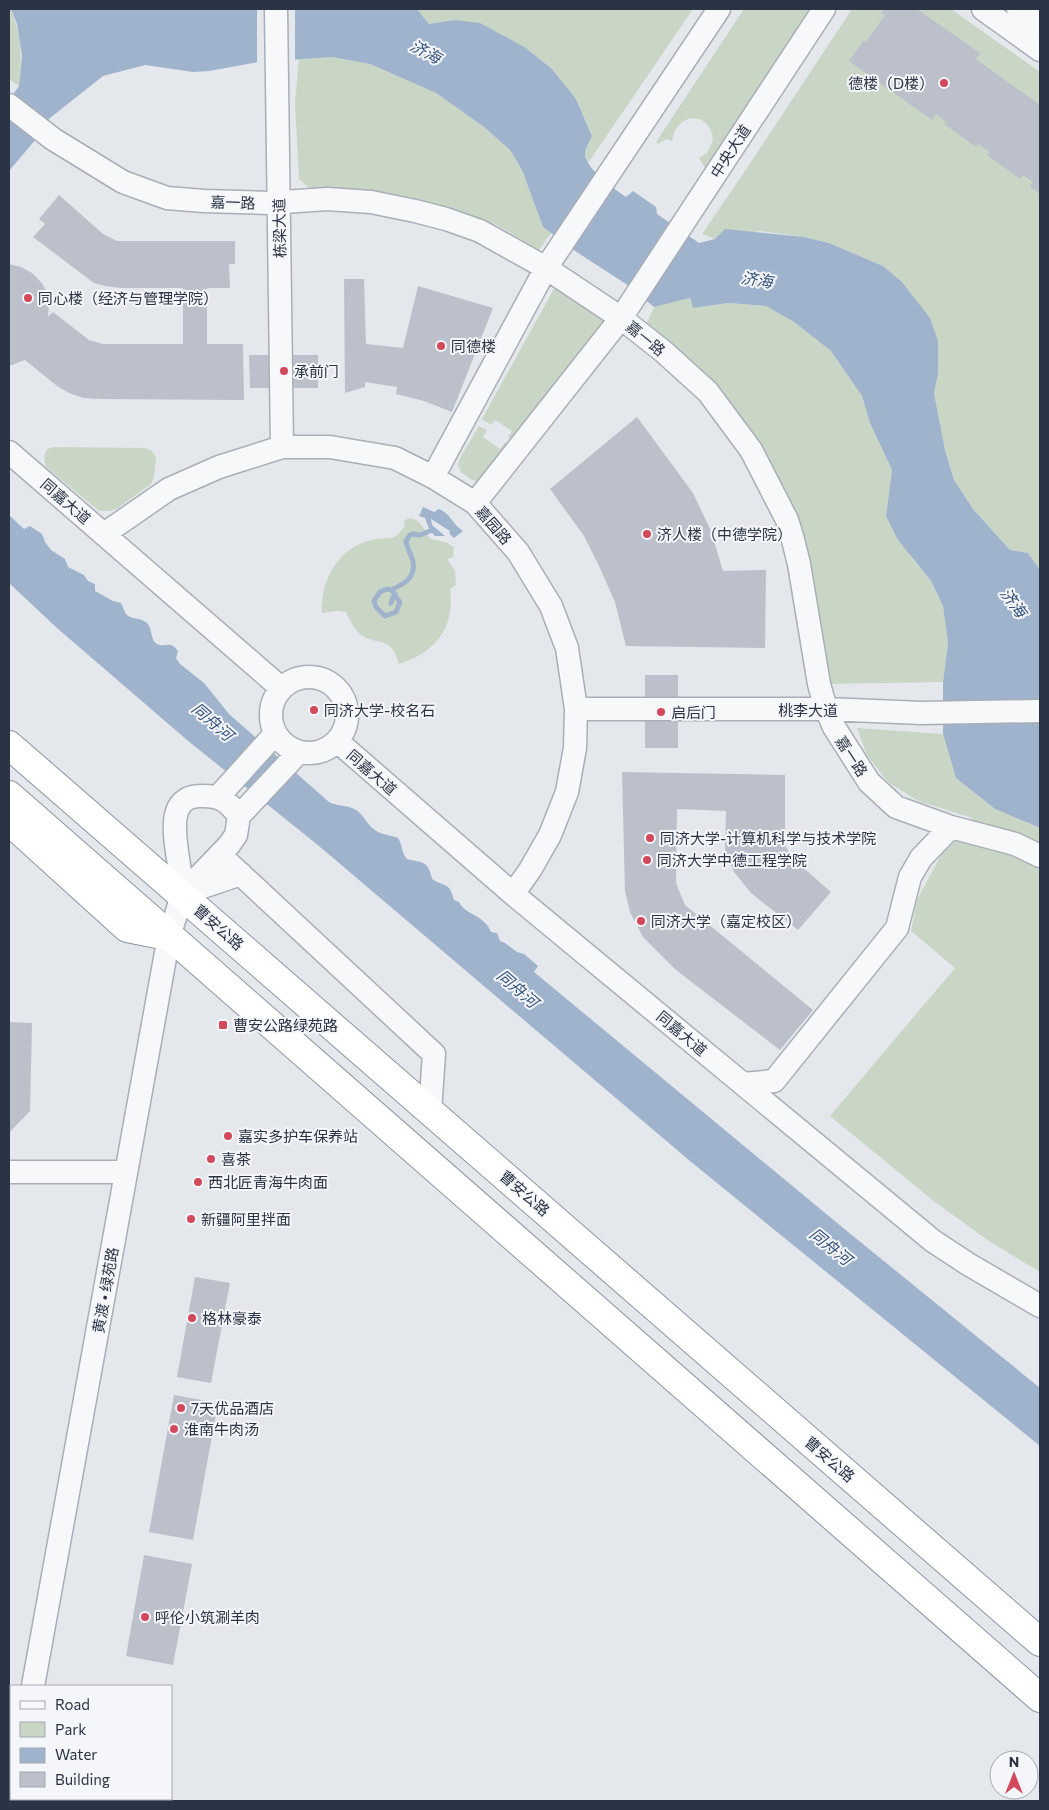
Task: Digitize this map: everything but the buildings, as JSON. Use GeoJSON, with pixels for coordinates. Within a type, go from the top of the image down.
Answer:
{"type":"FeatureCollection","features":[{"type":"Feature","properties":{"kind":"highway","name":"曹安公路"},"geometry":{"type":"LineString","coordinates":[[9,745],[1040,1642]]}},
{"type":"Feature","properties":{"kind":"highway"},"geometry":{"type":"LineString","coordinates":[[9,795],[1040,1698]]}},
{"type":"Feature","properties":{"kind":"highway"},"geometry":{"type":"LineString","coordinates":[[9,821],[127,928],[169,936]]}},
{"type":"Feature","properties":{"kind":"street","name":"栋梁大道"},"geometry":{"type":"LineString","coordinates":[[276,9],[282,447]]}},
{"type":"Feature","properties":{"kind":"street"},"geometry":{"type":"LineString","coordinates":[[433,477],[546,268],[720,9]]}},
{"type":"Feature","properties":{"kind":"street","name":"中央大道"},"geometry":{"type":"LineString","coordinates":[[621,318],[824,9]]}},
{"type":"Feature","properties":{"kind":"street"},"geometry":{"type":"LineString","coordinates":[[983,9],[1040,50]]}},
{"type":"Feature","properties":{"kind":"street"},"geometry":{"type":"LineString","coordinates":[[1018,9],[1040,24]]}},
{"type":"Feature","properties":{"kind":"street","name":"嘉一路"},"geometry":{"type":"LineString","coordinates":[[9,105],[53,139],[123,182],[167,198],[204,201],[279,202],[327,199],[371,202],[446,219],[480,231],[546,268],[621,318],[664,352],[708,392],[751,450],[792,536],[799,564],[819,684],[826,709],[834,727],[870,782],[896,807],[951,827],[1016,844],[1040,856]]}},
{"type":"Feature","properties":{"kind":"street"},"geometry":{"type":"LineString","coordinates":[[475,503],[621,318]]}},
{"type":"Feature","properties":{"kind":"street","name":"嘉园路"},"geometry":{"type":"LineString","coordinates":[[104,534],[170,489],[219,467],[282,447],[330,447],[395,458],[433,477],[475,503],[518,552],[551,606],[567,648],[576,709],[576,748],[566,792],[550,835],[530,870],[513,894]]}},
{"type":"Feature","properties":{"kind":"street","name":"同嘉大道"},"geometry":{"type":"LineString","coordinates":[[9,452],[282,688]]}},
{"type":"Feature","properties":{"kind":"street"},"geometry":{"type":"LineString","coordinates":[[182,894],[220,855],[236,835],[238,816],[293,758],[318,752],[328,748],[337,741],[344,730],[347,717],[346,704],[336,687],[319,677],[305,676],[292,680],[282,688],[274,698],[270,710],[270,739],[218,797]]}},
{"type":"Feature","properties":{"kind":"street","name":"桃李大道"},"geometry":{"type":"LineString","coordinates":[[576,709],[826,709],[930,713],[1040,711]]}},
{"type":"Feature","properties":{"kind":"street"},"geometry":{"type":"LineString","coordinates":[[270,739],[281,741],[293,758]]}},
{"type":"Feature","properties":{"kind":"street","name":"同嘉大道"},"geometry":{"type":"LineString","coordinates":[[337,741],[513,894],[933,1241],[1040,1306]]}},
{"type":"Feature","properties":{"kind":"street"},"geometry":{"type":"LineString","coordinates":[[182,894],[175,831],[177,808],[186,799],[195,796],[218,797],[229,804],[238,816]]}},
{"type":"Feature","properties":{"kind":"street"},"geometry":{"type":"LineString","coordinates":[[743,1084],[774,1081],[897,928],[910,876],[921,858],[951,827]]}},
{"type":"Feature","properties":{"kind":"street"},"geometry":{"type":"LineString","coordinates":[[220,855],[434,1054],[430,1110]]}},
{"type":"Feature","properties":{"kind":"street"},"geometry":{"type":"LineString","coordinates":[[182,894],[241,874]]}},
{"type":"Feature","properties":{"kind":"street","name":"黄渡 • 绿苑路"},"geometry":{"type":"LineString","coordinates":[[33,1685],[169,936],[182,894]]}},
{"type":"Feature","properties":{"kind":"street"},"geometry":{"type":"LineString","coordinates":[[9,1172],[126,1172]]}},
{"type":"Feature","properties":{"kind":"green space"},"geometry":{"type":"Polygon","coordinates":[[[9,9],[11,9],[19,38],[21,65],[19,86],[9,79],[9,9]]]}},
{"type":"Feature","properties":{"kind":"green space"},"geometry":{"type":"Polygon","coordinates":[[[417,9],[693,9],[588,163],[585,153],[592,135],[576,99],[552,69],[526,48],[454,20],[429,24],[417,9]]]}},
{"type":"Feature","properties":{"kind":"green space"},"geometry":{"type":"Polygon","coordinates":[[[744,9],[810,9],[705,168],[699,158],[707,153],[713,140],[711,130],[700,120],[693,118],[680,124],[675,131],[672,141],[667,139],[658,144],[656,142],[744,9]]]}},
{"type":"Feature","properties":{"kind":"green space"},"geometry":{"type":"Polygon","coordinates":[[[852,9],[951,9],[1040,72],[1040,570],[1028,553],[1010,550],[973,509],[954,480],[945,450],[934,393],[938,375],[902,282],[883,266],[829,243],[804,237],[760,231],[715,239],[702,234],[852,9]]]}},
{"type":"Feature","properties":{"kind":"green space"},"geometry":{"type":"Polygon","coordinates":[[[332,57],[370,64],[436,93],[484,127],[510,150],[522,170],[543,227],[551,233],[539,250],[495,224],[446,207],[406,197],[354,190],[321,191],[309,188],[299,179],[295,102],[299,58],[332,57]]]}},
{"type":"Feature","properties":{"kind":"green space"},"geometry":{"type":"Polygon","coordinates":[[[556,285],[607,317],[516,442],[508,437],[512,431],[495,420],[491,425],[482,419],[556,285]]]}},
{"type":"Feature","properties":{"kind":"green space"},"geometry":{"type":"Polygon","coordinates":[[[690,298],[693,308],[728,303],[766,306],[794,322],[831,351],[862,396],[870,423],[892,470],[886,516],[914,561],[931,581],[943,606],[948,643],[943,682],[829,684],[795,520],[646,325],[654,307],[690,298]]]}},
{"type":"Feature","properties":{"kind":"green space"},"geometry":{"type":"Polygon","coordinates":[[[479,426],[487,430],[483,437],[500,449],[505,442],[511,447],[481,482],[472,480],[461,472],[458,465],[460,458],[479,426]]]}},
{"type":"Feature","properties":{"kind":"green space"},"geometry":{"type":"Polygon","coordinates":[[[54,447],[146,448],[152,451],[156,457],[154,477],[151,484],[118,508],[110,511],[99,511],[46,467],[46,451],[54,447]]]}},
{"type":"Feature","properties":{"kind":"green space"},"geometry":{"type":"Polygon","coordinates":[[[409,518],[419,523],[430,539],[445,542],[454,547],[453,557],[447,559],[455,571],[456,585],[450,589],[451,603],[449,616],[446,627],[440,637],[423,653],[399,664],[396,655],[388,645],[361,635],[346,612],[322,613],[322,601],[328,578],[333,567],[341,558],[360,544],[394,537],[405,525],[404,521],[409,518]]]}},
{"type":"Feature","properties":{"kind":"green space"},"geometry":{"type":"Polygon","coordinates":[[[857,728],[943,734],[956,778],[995,809],[1040,828],[1040,1272],[989,1241],[935,1202],[830,1116],[955,968],[911,931],[917,900],[941,855],[966,831],[972,818],[918,801],[888,782],[867,755],[857,728]]]}},
{"type":"Feature","properties":{"kind":"water","name":"济海"},"geometry":{"type":"Polygon","coordinates":[[[11,9],[417,9],[429,24],[454,20],[480,23],[526,48],[552,69],[576,99],[592,136],[585,154],[595,172],[626,197],[633,191],[656,207],[657,214],[699,243],[715,239],[725,229],[804,237],[829,243],[883,266],[902,282],[930,318],[938,341],[938,375],[934,393],[945,450],[954,480],[973,509],[1010,550],[1028,553],[1040,570],[1040,828],[995,809],[956,778],[943,734],[943,682],[948,643],[943,606],[931,581],[898,540],[886,516],[892,470],[870,423],[862,396],[831,351],[794,322],[766,306],[728,303],[693,308],[690,298],[654,307],[626,284],[572,249],[543,227],[522,170],[510,150],[484,127],[436,93],[370,64],[332,57],[259,62],[193,72],[145,65],[103,76],[50,118],[40,129],[36,139],[9,171],[9,100],[19,86],[22,56],[17,24],[11,9]]]}},
{"type":"Feature","properties":{"kind":"water"},"geometry":{"type":"Polygon","coordinates":[[[423,507],[434,512],[439,509],[443,511],[463,531],[454,538],[449,533],[450,531],[431,519],[432,525],[445,536],[435,536],[430,531],[425,518],[419,516],[423,507]]]}},
{"type":"Feature","properties":{"kind":"water","name":"同舟河"},"geometry":{"type":"Polygon","coordinates":[[[9,515],[24,529],[30,526],[42,534],[51,550],[65,559],[68,567],[84,575],[88,581],[95,584],[95,591],[113,601],[121,603],[128,616],[147,623],[153,640],[157,644],[170,645],[175,648],[178,651],[176,658],[180,664],[204,683],[229,714],[329,802],[353,808],[375,830],[398,838],[407,859],[427,865],[432,879],[449,887],[454,900],[480,918],[491,932],[497,933],[500,941],[517,952],[524,954],[538,966],[534,972],[1040,1388],[1040,1446],[690,1161],[319,846],[187,740],[57,628],[9,583],[9,515]]]}},
{"type":"Feature","properties":{"kind":"pier"},"geometry":{"type":"Polygon","coordinates":[[[257,9],[295,9],[295,61],[257,65],[257,9]]]}},
{"type":"Feature","properties":{"kind":"waterway"},"geometry":{"type":"LineString","coordinates":[[391,590],[408,580],[413,572],[413,561],[406,541],[410,535],[420,535],[430,531]]}},
{"type":"Feature","properties":{"kind":"waterway"},"geometry":{"type":"LineString","coordinates":[[387,589],[391,590],[400,602],[396,612],[385,616],[376,607],[374,601],[380,592],[387,589]]}},
{"type":"Feature","properties":{"kind":"waterway"},"geometry":{"type":"LineString","coordinates":[[391,603],[395,596]]}},
{"type":"Feature","properties":{"kind":"place","name":"德楼（D楼）"},"geometry":{"type":"Point","coordinates":[944,83]}},
{"type":"Feature","properties":{"kind":"place","name":"同心楼（经济与管理学院）"},"geometry":{"type":"Point","coordinates":[28,298]}},
{"type":"Feature","properties":{"kind":"place","name":"同德楼"},"geometry":{"type":"Point","coordinates":[441,346]}},
{"type":"Feature","properties":{"kind":"place","name":"承前门"},"geometry":{"type":"Point","coordinates":[284,371]}},
{"type":"Feature","properties":{"kind":"place","name":"济人楼（中德学院）"},"geometry":{"type":"Point","coordinates":[647,534]}},
{"type":"Feature","properties":{"kind":"place","name":"同济大学-校名石"},"geometry":{"type":"Point","coordinates":[314,710]}},
{"type":"Feature","properties":{"kind":"place","name":"启后门"},"geometry":{"type":"Point","coordinates":[661,712]}},
{"type":"Feature","properties":{"kind":"place","name":"同济大学-计算机科学与技术学院"},"geometry":{"type":"Point","coordinates":[650,838]}},
{"type":"Feature","properties":{"kind":"place","name":"同济大学中德工程学院"},"geometry":{"type":"Point","coordinates":[647,860]}},
{"type":"Feature","properties":{"kind":"place","name":"同济大学（嘉定校区）"},"geometry":{"type":"Point","coordinates":[641,921]}},
{"type":"Feature","properties":{"kind":"place","name":"曹安公路绿苑路"},"geometry":{"type":"Point","coordinates":[223,1025]}},
{"type":"Feature","properties":{"kind":"place","name":"嘉实多护车保养站"},"geometry":{"type":"Point","coordinates":[228,1136]}},
{"type":"Feature","properties":{"kind":"place","name":"喜茶"},"geometry":{"type":"Point","coordinates":[211,1159]}},
{"type":"Feature","properties":{"kind":"place","name":"西北匠青海牛肉面"},"geometry":{"type":"Point","coordinates":[198,1182]}},
{"type":"Feature","properties":{"kind":"place","name":"新疆阿里拌面"},"geometry":{"type":"Point","coordinates":[191,1219]}},
{"type":"Feature","properties":{"kind":"place","name":"格林豪泰"},"geometry":{"type":"Point","coordinates":[192,1318]}},
{"type":"Feature","properties":{"kind":"place","name":"7天优品酒店"},"geometry":{"type":"Point","coordinates":[181,1408]}},
{"type":"Feature","properties":{"kind":"place","name":"淮南牛肉汤"},"geometry":{"type":"Point","coordinates":[174,1429]}},
{"type":"Feature","properties":{"kind":"place","name":"呼伦小筑涮羊肉"},"geometry":{"type":"Point","coordinates":[145,1617]}}]}
